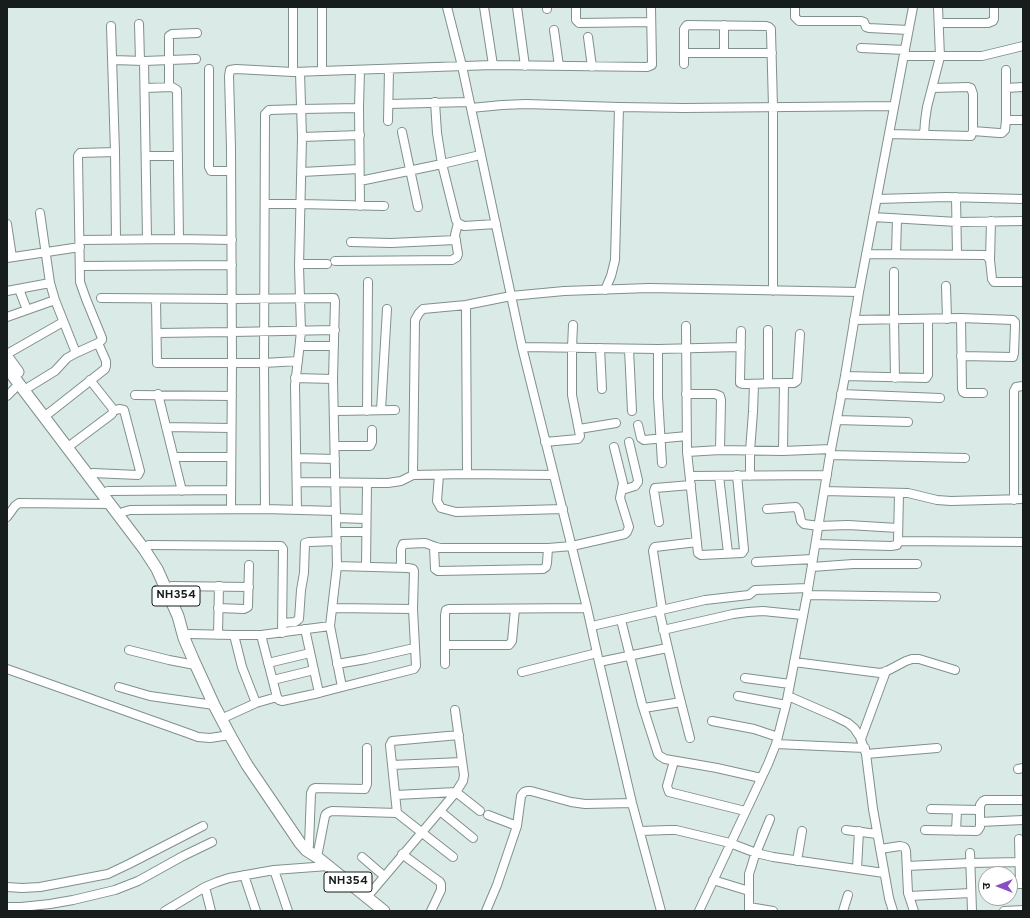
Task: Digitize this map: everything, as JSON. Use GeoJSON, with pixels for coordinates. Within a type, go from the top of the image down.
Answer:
{"type":"FeatureCollection","features":[{"type":"Feature","properties":{"kind":"highway","name":"NH354"},"geometry":{"type":"LineString","coordinates":[[7,357],[24,385],[110,504],[149,545],[162,566],[172,586],[189,634],[212,686],[230,735],[247,764],[300,843],[306,850],[313,852]]}},
{"type":"Feature","properties":{"kind":"highway","name":"NH354"},"geometry":{"type":"LineString","coordinates":[[7,368],[24,385]]}},
{"type":"Feature","properties":{"kind":"highway","name":"NH354"},"geometry":{"type":"LineString","coordinates":[[46,415],[72,444],[108,491],[121,514],[157,569],[178,616],[184,638],[195,665],[214,705],[224,717],[313,852],[384,911]]}},
{"type":"Feature","properties":{"kind":"street"},"geometry":{"type":"LineString","coordinates":[[293,7],[296,72],[301,109],[302,137],[300,264],[301,331],[295,378],[297,510]]}},
{"type":"Feature","properties":{"kind":"street"},"geometry":{"type":"LineString","coordinates":[[322,7],[322,71]]}},
{"type":"Feature","properties":{"kind":"street"},"geometry":{"type":"LineString","coordinates":[[447,7],[462,66],[522,347],[592,626],[632,803],[661,911]]}},
{"type":"Feature","properties":{"kind":"street"},"geometry":{"type":"LineString","coordinates":[[484,7],[494,66]]}},
{"type":"Feature","properties":{"kind":"street"},"geometry":{"type":"LineString","coordinates":[[517,7],[525,66]]}},
{"type":"Feature","properties":{"kind":"street"},"geometry":{"type":"LineString","coordinates":[[576,7],[576,20],[579,23],[651,22]]}},
{"type":"Feature","properties":{"kind":"street"},"geometry":{"type":"LineString","coordinates":[[231,509],[232,240],[230,70],[296,72],[462,66],[647,67],[652,65],[651,7]]}},
{"type":"Feature","properties":{"kind":"street"},"geometry":{"type":"LineString","coordinates":[[795,7],[796,19],[799,21],[861,21],[864,22],[866,27],[869,28],[908,30]]}},
{"type":"Feature","properties":{"kind":"street"},"geometry":{"type":"LineString","coordinates":[[699,911],[761,778],[777,740],[786,705],[808,591],[830,452],[845,376],[859,292],[913,7]]}},
{"type":"Feature","properties":{"kind":"street"},"geometry":{"type":"LineString","coordinates":[[924,135],[926,113],[940,57],[938,7]]}},
{"type":"Feature","properties":{"kind":"street"},"geometry":{"type":"LineString","coordinates":[[939,23],[988,23],[994,19],[994,7]]}},
{"type":"Feature","properties":{"kind":"street"},"geometry":{"type":"LineString","coordinates":[[139,24],[145,88],[147,239]]}},
{"type":"Feature","properties":{"kind":"street"},"geometry":{"type":"LineString","coordinates":[[684,64],[684,30],[687,25],[769,27],[771,29],[773,107],[773,291]]}},
{"type":"Feature","properties":{"kind":"street"},"geometry":{"type":"LineString","coordinates":[[724,25],[724,53]]}},
{"type":"Feature","properties":{"kind":"street"},"geometry":{"type":"LineString","coordinates":[[111,26],[113,60],[116,239]]}},
{"type":"Feature","properties":{"kind":"street"},"geometry":{"type":"LineString","coordinates":[[554,30],[560,66]]}},
{"type":"Feature","properties":{"kind":"street"},"geometry":{"type":"LineString","coordinates":[[169,87],[170,34],[197,33]]}},
{"type":"Feature","properties":{"kind":"street"},"geometry":{"type":"LineString","coordinates":[[588,37],[592,67]]}},
{"type":"Feature","properties":{"kind":"street"},"geometry":{"type":"LineString","coordinates":[[861,48],[940,57],[982,56],[1023,46]]}},
{"type":"Feature","properties":{"kind":"street"},"geometry":{"type":"LineString","coordinates":[[684,53],[772,53]]}},
{"type":"Feature","properties":{"kind":"street"},"geometry":{"type":"LineString","coordinates":[[113,60],[142,61],[196,59]]}},
{"type":"Feature","properties":{"kind":"street"},"geometry":{"type":"LineString","coordinates":[[209,69],[209,167],[213,172],[231,171]]}},
{"type":"Feature","properties":{"kind":"street"},"geometry":{"type":"LineString","coordinates":[[388,121],[389,69]]}},
{"type":"Feature","properties":{"kind":"street"},"geometry":{"type":"LineString","coordinates":[[360,70],[360,206]]}},
{"type":"Feature","properties":{"kind":"street"},"geometry":{"type":"LineString","coordinates":[[973,130],[1002,133],[1005,130],[1006,70]]}},
{"type":"Feature","properties":{"kind":"street"},"geometry":{"type":"LineString","coordinates":[[145,88],[169,87],[176,89],[178,94],[179,239]]}},
{"type":"Feature","properties":{"kind":"street"},"geometry":{"type":"LineString","coordinates":[[1006,88],[1023,87]]}},
{"type":"Feature","properties":{"kind":"street"},"geometry":{"type":"LineString","coordinates":[[889,134],[970,136],[972,134],[973,94],[971,88],[932,88]]}},
{"type":"Feature","properties":{"kind":"street"},"geometry":{"type":"LineString","coordinates":[[389,104],[435,102],[470,105],[526,104],[684,108],[894,106]]}},
{"type":"Feature","properties":{"kind":"street"},"geometry":{"type":"LineString","coordinates":[[435,102],[437,133],[442,164],[456,220],[464,226],[496,224]]}},
{"type":"Feature","properties":{"kind":"street"},"geometry":{"type":"LineString","coordinates":[[604,290],[611,276],[615,260],[618,107]]}},
{"type":"Feature","properties":{"kind":"street"},"geometry":{"type":"LineString","coordinates":[[264,509],[265,114],[269,110],[359,108]]}},
{"type":"Feature","properties":{"kind":"street"},"geometry":{"type":"LineString","coordinates":[[1006,120],[1023,120]]}},
{"type":"Feature","properties":{"kind":"street"},"geometry":{"type":"LineString","coordinates":[[402,132],[418,207]]}},
{"type":"Feature","properties":{"kind":"street"},"geometry":{"type":"LineString","coordinates":[[302,137],[360,135]]}},
{"type":"Feature","properties":{"kind":"street"},"geometry":{"type":"LineString","coordinates":[[7,396],[24,385],[50,375],[67,358],[100,342],[102,338],[83,293],[80,282],[78,154],[115,152]]}},
{"type":"Feature","properties":{"kind":"street"},"geometry":{"type":"LineString","coordinates":[[360,181],[442,164],[480,154]]}},
{"type":"Feature","properties":{"kind":"street"},"geometry":{"type":"LineString","coordinates":[[146,156],[178,156]]}},
{"type":"Feature","properties":{"kind":"street"},"geometry":{"type":"LineString","coordinates":[[302,172],[359,169]]}},
{"type":"Feature","properties":{"kind":"street"},"geometry":{"type":"LineString","coordinates":[[956,198],[957,254]]}},
{"type":"Feature","properties":{"kind":"street"},"geometry":{"type":"LineString","coordinates":[[877,199],[1023,199]]}},
{"type":"Feature","properties":{"kind":"street"},"geometry":{"type":"LineString","coordinates":[[265,204],[384,206]]}},
{"type":"Feature","properties":{"kind":"street"},"geometry":{"type":"LineString","coordinates":[[40,213],[50,283],[55,300],[76,353]]}},
{"type":"Feature","properties":{"kind":"street"},"geometry":{"type":"LineString","coordinates":[[873,217],[957,222],[1023,221]]}},
{"type":"Feature","properties":{"kind":"street"},"geometry":{"type":"LineString","coordinates":[[896,254],[897,218]]}},
{"type":"Feature","properties":{"kind":"street"},"geometry":{"type":"LineString","coordinates":[[991,221],[990,260],[992,279],[994,282],[1023,282]]}},
{"type":"Feature","properties":{"kind":"street"},"geometry":{"type":"LineString","coordinates":[[335,261],[452,260],[457,257],[458,254],[456,232],[458,223]]}},
{"type":"Feature","properties":{"kind":"street"},"geometry":{"type":"LineString","coordinates":[[7,224],[10,257],[46,252],[80,243],[116,239],[232,240]]}},
{"type":"Feature","properties":{"kind":"street"},"geometry":{"type":"LineString","coordinates":[[351,242],[391,243],[456,240]]}},
{"type":"Feature","properties":{"kind":"street"},"geometry":{"type":"LineString","coordinates":[[866,254],[985,255],[988,256],[990,260]]}},
{"type":"Feature","properties":{"kind":"street"},"geometry":{"type":"LineString","coordinates":[[300,264],[327,264]]}},
{"type":"Feature","properties":{"kind":"street"},"geometry":{"type":"LineString","coordinates":[[80,266],[232,265]]}},
{"type":"Feature","properties":{"kind":"street"},"geometry":{"type":"LineString","coordinates":[[894,272],[896,378]]}},
{"type":"Feature","properties":{"kind":"street"},"geometry":{"type":"LineString","coordinates":[[367,411],[368,282]]}},
{"type":"Feature","properties":{"kind":"street"},"geometry":{"type":"LineString","coordinates":[[7,291],[50,283]]}},
{"type":"Feature","properties":{"kind":"street"},"geometry":{"type":"LineString","coordinates":[[946,286],[947,318]]}},
{"type":"Feature","properties":{"kind":"street"},"geometry":{"type":"LineString","coordinates":[[413,475],[415,320],[422,309],[466,305],[511,296],[554,291],[649,288],[859,292]]}},
{"type":"Feature","properties":{"kind":"street"},"geometry":{"type":"LineString","coordinates":[[19,289],[27,310]]}},
{"type":"Feature","properties":{"kind":"street"},"geometry":{"type":"LineString","coordinates":[[101,298],[334,298],[335,330],[333,379],[337,566],[330,626],[342,687]]}},
{"type":"Feature","properties":{"kind":"street"},"geometry":{"type":"LineString","coordinates":[[156,298],[157,363],[264,363],[298,361]]}},
{"type":"Feature","properties":{"kind":"street"},"geometry":{"type":"LineString","coordinates":[[7,317],[55,300]]}},
{"type":"Feature","properties":{"kind":"street"},"geometry":{"type":"LineString","coordinates":[[466,305],[467,474]]}},
{"type":"Feature","properties":{"kind":"street"},"geometry":{"type":"LineString","coordinates":[[381,410],[387,309]]}},
{"type":"Feature","properties":{"kind":"street"},"geometry":{"type":"LineString","coordinates":[[854,320],[961,318],[1011,319],[1015,322],[1013,357],[961,356]]}},
{"type":"Feature","properties":{"kind":"street"},"geometry":{"type":"LineString","coordinates":[[961,318],[963,392],[983,393]]}},
{"type":"Feature","properties":{"kind":"street"},"geometry":{"type":"LineString","coordinates":[[845,376],[923,379],[927,377],[928,319]]}},
{"type":"Feature","properties":{"kind":"street"},"geometry":{"type":"LineString","coordinates":[[7,354],[64,322]]}},
{"type":"Feature","properties":{"kind":"street"},"geometry":{"type":"LineString","coordinates":[[545,442],[578,439],[580,436],[572,394],[572,348],[574,325]]}},
{"type":"Feature","properties":{"kind":"street"},"geometry":{"type":"LineString","coordinates":[[686,326],[687,452],[698,553],[701,556],[742,552],[744,550],[737,476]]}},
{"type":"Feature","properties":{"kind":"street"},"geometry":{"type":"LineString","coordinates":[[157,333],[335,330]]}},
{"type":"Feature","properties":{"kind":"street"},"geometry":{"type":"LineString","coordinates":[[768,330],[768,384]]}},
{"type":"Feature","properties":{"kind":"street"},"geometry":{"type":"LineString","coordinates":[[741,331],[740,383],[743,384],[794,383],[797,381],[800,334]]}},
{"type":"Feature","properties":{"kind":"street"},"geometry":{"type":"LineString","coordinates":[[46,415],[104,369],[106,366],[106,361],[98,343]]}},
{"type":"Feature","properties":{"kind":"street"},"geometry":{"type":"LineString","coordinates":[[300,346],[334,346]]}},
{"type":"Feature","properties":{"kind":"street"},"geometry":{"type":"LineString","coordinates":[[522,347],[629,349],[740,348]]}},
{"type":"Feature","properties":{"kind":"street"},"geometry":{"type":"LineString","coordinates":[[600,348],[602,389]]}},
{"type":"Feature","properties":{"kind":"street"},"geometry":{"type":"LineString","coordinates":[[629,349],[632,411]]}},
{"type":"Feature","properties":{"kind":"street"},"geometry":{"type":"LineString","coordinates":[[658,349],[658,386],[662,463]]}},
{"type":"Feature","properties":{"kind":"street"},"geometry":{"type":"LineString","coordinates":[[295,378],[333,379]]}},
{"type":"Feature","properties":{"kind":"street"},"geometry":{"type":"LineString","coordinates":[[90,380],[113,411]]}},
{"type":"Feature","properties":{"kind":"street"},"geometry":{"type":"LineString","coordinates":[[783,450],[784,383]]}},
{"type":"Feature","properties":{"kind":"street"},"geometry":{"type":"LineString","coordinates":[[750,476],[754,384]]}},
{"type":"Feature","properties":{"kind":"street"},"geometry":{"type":"LineString","coordinates":[[1014,500],[1014,391],[1016,387],[1023,386]]}},
{"type":"Feature","properties":{"kind":"street"},"geometry":{"type":"LineString","coordinates":[[135,394],[232,396]]}},
{"type":"Feature","properties":{"kind":"street"},"geometry":{"type":"LineString","coordinates":[[158,394],[182,491]]}},
{"type":"Feature","properties":{"kind":"street"},"geometry":{"type":"LineString","coordinates":[[686,394],[715,394],[720,396],[720,450]]}},
{"type":"Feature","properties":{"kind":"street"},"geometry":{"type":"LineString","coordinates":[[841,394],[940,398]]}},
{"type":"Feature","properties":{"kind":"street"},"geometry":{"type":"LineString","coordinates":[[72,444],[112,414],[113,411],[119,409],[124,410],[140,471],[138,475],[93,473]]}},
{"type":"Feature","properties":{"kind":"street"},"geometry":{"type":"LineString","coordinates":[[334,411],[395,410]]}},
{"type":"Feature","properties":{"kind":"street"},"geometry":{"type":"LineString","coordinates":[[837,420],[908,422]]}},
{"type":"Feature","properties":{"kind":"street"},"geometry":{"type":"LineString","coordinates":[[579,429],[616,423]]}},
{"type":"Feature","properties":{"kind":"street"},"geometry":{"type":"LineString","coordinates":[[638,425],[642,439],[645,440],[687,436]]}},
{"type":"Feature","properties":{"kind":"street"},"geometry":{"type":"LineString","coordinates":[[166,427],[231,428]]}},
{"type":"Feature","properties":{"kind":"street"},"geometry":{"type":"LineString","coordinates":[[335,446],[370,446],[372,444],[372,430]]}},
{"type":"Feature","properties":{"kind":"street"},"geometry":{"type":"LineString","coordinates":[[1014,430],[1023,430]]}},
{"type":"Feature","properties":{"kind":"street"},"geometry":{"type":"LineString","coordinates":[[622,490],[635,486],[638,482],[629,442]]}},
{"type":"Feature","properties":{"kind":"street"},"geometry":{"type":"LineString","coordinates":[[401,568],[401,549],[403,544],[425,543],[440,548],[548,548],[572,546],[625,534],[629,527],[620,496],[622,481],[614,446]]}},
{"type":"Feature","properties":{"kind":"street"},"geometry":{"type":"LineString","coordinates":[[687,452],[720,450],[783,450],[964,458]]}},
{"type":"Feature","properties":{"kind":"street"},"geometry":{"type":"LineString","coordinates":[[174,457],[231,457]]}},
{"type":"Feature","properties":{"kind":"street"},"geometry":{"type":"LineString","coordinates":[[296,458],[335,459]]}},
{"type":"Feature","properties":{"kind":"street"},"geometry":{"type":"LineString","coordinates":[[1014,464],[1023,463]]}},
{"type":"Feature","properties":{"kind":"street"},"geometry":{"type":"LineString","coordinates":[[439,474],[437,502],[441,508],[456,512],[563,509]]}},
{"type":"Feature","properties":{"kind":"street"},"geometry":{"type":"LineString","coordinates":[[297,482],[393,482],[401,481],[413,475],[439,474],[554,475]]}},
{"type":"Feature","properties":{"kind":"street"},"geometry":{"type":"LineString","coordinates":[[659,522],[654,491],[655,488],[719,476],[827,475]]}},
{"type":"Feature","properties":{"kind":"street"},"geometry":{"type":"LineString","coordinates":[[719,476],[728,553]]}},
{"type":"Feature","properties":{"kind":"street"},"geometry":{"type":"LineString","coordinates":[[366,566],[367,483]]}},
{"type":"Feature","properties":{"kind":"street"},"geometry":{"type":"LineString","coordinates":[[108,491],[231,490]]}},
{"type":"Feature","properties":{"kind":"street"},"geometry":{"type":"LineString","coordinates":[[824,491],[912,494],[937,500],[951,501],[1023,499]]}},
{"type":"Feature","properties":{"kind":"street"},"geometry":{"type":"LineString","coordinates":[[816,544],[897,545],[899,493]]}},
{"type":"Feature","properties":{"kind":"street"},"geometry":{"type":"LineString","coordinates":[[7,517],[14,506],[19,503],[110,504]]}},
{"type":"Feature","properties":{"kind":"street"},"geometry":{"type":"LineString","coordinates":[[767,509],[796,507],[803,524],[818,526],[848,525],[898,528]]}},
{"type":"Feature","properties":{"kind":"street"},"geometry":{"type":"LineString","coordinates":[[121,514],[130,510],[264,509],[297,510],[366,518]]}},
{"type":"Feature","properties":{"kind":"street"},"geometry":{"type":"LineString","coordinates":[[336,532],[366,532]]}},
{"type":"Feature","properties":{"kind":"street"},"geometry":{"type":"LineString","coordinates":[[898,541],[1023,542]]}},
{"type":"Feature","properties":{"kind":"street"},"geometry":{"type":"LineString","coordinates":[[282,623],[295,622],[299,619],[306,544],[309,542],[337,542]]}},
{"type":"Feature","properties":{"kind":"street"},"geometry":{"type":"LineString","coordinates":[[690,738],[663,630],[653,551],[655,547],[697,542]]}},
{"type":"Feature","properties":{"kind":"street"},"geometry":{"type":"LineString","coordinates":[[149,545],[281,546],[282,633]]}},
{"type":"Feature","properties":{"kind":"street"},"geometry":{"type":"LineString","coordinates":[[434,547],[434,569],[438,571],[543,568],[546,567],[548,563],[548,548]]}},
{"type":"Feature","properties":{"kind":"street"},"geometry":{"type":"LineString","coordinates":[[756,562],[916,564]]}},
{"type":"Feature","properties":{"kind":"street"},"geometry":{"type":"LineString","coordinates":[[218,608],[246,608],[248,606],[249,565]]}},
{"type":"Feature","properties":{"kind":"street"},"geometry":{"type":"LineString","coordinates":[[261,635],[277,696],[282,702],[414,669],[416,666],[412,609],[414,571],[410,568],[337,566]]}},
{"type":"Feature","properties":{"kind":"street"},"geometry":{"type":"LineString","coordinates":[[172,586],[249,587]]}},
{"type":"Feature","properties":{"kind":"street"},"geometry":{"type":"LineString","coordinates":[[218,586],[218,635]]}},
{"type":"Feature","properties":{"kind":"street"},"geometry":{"type":"LineString","coordinates":[[592,626],[706,600],[749,595],[755,590],[936,597]]}},
{"type":"Feature","properties":{"kind":"street"},"geometry":{"type":"LineString","coordinates":[[332,608],[412,609]]}},
{"type":"Feature","properties":{"kind":"street"},"geometry":{"type":"LineString","coordinates":[[445,664],[446,610],[587,608]]}},
{"type":"Feature","properties":{"kind":"street"},"geometry":{"type":"LineString","coordinates":[[445,645],[509,645],[512,641],[515,609]]}},
{"type":"Feature","properties":{"kind":"street"},"geometry":{"type":"LineString","coordinates":[[663,630],[748,612],[764,611],[803,615]]}},
{"type":"Feature","properties":{"kind":"street"},"geometry":{"type":"LineString","coordinates":[[621,620],[644,708],[658,754],[662,758],[761,778]]}},
{"type":"Feature","properties":{"kind":"street"},"geometry":{"type":"LineString","coordinates":[[189,634],[261,635],[330,626]]}},
{"type":"Feature","properties":{"kind":"street"},"geometry":{"type":"LineString","coordinates":[[305,629],[319,693]]}},
{"type":"Feature","properties":{"kind":"street"},"geometry":{"type":"LineString","coordinates":[[234,635],[242,667],[256,703]]}},
{"type":"Feature","properties":{"kind":"street"},"geometry":{"type":"LineString","coordinates":[[337,664],[414,648]]}},
{"type":"Feature","properties":{"kind":"street"},"geometry":{"type":"LineString","coordinates":[[599,662],[667,648]]}},
{"type":"Feature","properties":{"kind":"street"},"geometry":{"type":"LineString","coordinates":[[129,650],[195,665]]}},
{"type":"Feature","properties":{"kind":"street"},"geometry":{"type":"LineString","coordinates":[[522,672],[597,653]]}},
{"type":"Feature","properties":{"kind":"street"},"geometry":{"type":"LineString","coordinates":[[268,663],[310,654]]}},
{"type":"Feature","properties":{"kind":"street"},"geometry":{"type":"LineString","coordinates":[[794,662],[880,673],[902,662],[912,659],[919,659],[955,670]]}},
{"type":"Feature","properties":{"kind":"street"},"geometry":{"type":"LineString","coordinates":[[7,669],[198,737],[210,738],[230,735]]}},
{"type":"Feature","properties":{"kind":"street"},"geometry":{"type":"LineString","coordinates":[[273,680],[314,670]]}},
{"type":"Feature","properties":{"kind":"street"},"geometry":{"type":"LineString","coordinates":[[861,739],[886,671]]}},
{"type":"Feature","properties":{"kind":"street"},"geometry":{"type":"LineString","coordinates":[[745,678],[790,684]]}},
{"type":"Feature","properties":{"kind":"street"},"geometry":{"type":"LineString","coordinates":[[119,687],[160,698],[214,705]]}},
{"type":"Feature","properties":{"kind":"street"},"geometry":{"type":"LineString","coordinates":[[224,717],[256,703],[277,696]]}},
{"type":"Feature","properties":{"kind":"street"},"geometry":{"type":"LineString","coordinates":[[738,696],[786,705]]}},
{"type":"Feature","properties":{"kind":"street"},"geometry":{"type":"LineString","coordinates":[[788,696],[848,723],[858,732],[865,751],[872,809],[889,898],[893,911]]}},
{"type":"Feature","properties":{"kind":"street"},"geometry":{"type":"LineString","coordinates":[[644,708],[681,702]]}},
{"type":"Feature","properties":{"kind":"street"},"geometry":{"type":"LineString","coordinates":[[366,897],[464,781],[455,710]]}},
{"type":"Feature","properties":{"kind":"street"},"geometry":{"type":"LineString","coordinates":[[712,721],[750,728],[777,740],[865,751],[937,748]]}},
{"type":"Feature","properties":{"kind":"street"},"geometry":{"type":"LineString","coordinates":[[397,813],[390,745],[393,740],[459,735]]}},
{"type":"Feature","properties":{"kind":"street"},"geometry":{"type":"LineString","coordinates":[[313,852],[311,793],[313,789],[365,789],[367,784],[366,748]]}},
{"type":"Feature","properties":{"kind":"street"},"geometry":{"type":"LineString","coordinates":[[674,760],[667,786],[669,792],[745,811]]}},
{"type":"Feature","properties":{"kind":"street"},"geometry":{"type":"LineString","coordinates":[[392,765],[462,762]]}},
{"type":"Feature","properties":{"kind":"street"},"geometry":{"type":"LineString","coordinates":[[486,911],[497,885],[517,826],[521,796],[524,792],[527,791],[585,804],[632,803]]}},
{"type":"Feature","properties":{"kind":"street"},"geometry":{"type":"LineString","coordinates":[[396,796],[456,792],[484,813],[517,826]]}},
{"type":"Feature","properties":{"kind":"street"},"geometry":{"type":"LineString","coordinates":[[925,830],[977,831],[979,829],[980,822],[981,803],[986,800],[1023,800]]}},
{"type":"Feature","properties":{"kind":"street"},"geometry":{"type":"LineString","coordinates":[[930,809],[980,810]]}},
{"type":"Feature","properties":{"kind":"street"},"geometry":{"type":"LineString","coordinates":[[956,830],[957,810]]}},
{"type":"Feature","properties":{"kind":"street"},"geometry":{"type":"LineString","coordinates":[[440,811],[473,838]]}},
{"type":"Feature","properties":{"kind":"street"},"geometry":{"type":"LineString","coordinates":[[313,852],[325,816],[329,812],[397,813],[453,857]]}},
{"type":"Feature","properties":{"kind":"street"},"geometry":{"type":"LineString","coordinates":[[770,820],[749,874],[749,909],[773,911]]}},
{"type":"Feature","properties":{"kind":"street"},"geometry":{"type":"LineString","coordinates":[[980,822],[1023,820]]}},
{"type":"Feature","properties":{"kind":"street"},"geometry":{"type":"LineString","coordinates":[[7,887],[40,887],[108,874],[203,826]]}},
{"type":"Feature","properties":{"kind":"street"},"geometry":{"type":"LineString","coordinates":[[640,831],[676,830],[730,843],[756,853],[797,861],[884,873]]}},
{"type":"Feature","properties":{"kind":"street"},"geometry":{"type":"LineString","coordinates":[[846,830],[877,834]]}},
{"type":"Feature","properties":{"kind":"street"},"geometry":{"type":"LineString","coordinates":[[857,869],[859,831]]}},
{"type":"Feature","properties":{"kind":"street"},"geometry":{"type":"LineString","coordinates":[[797,861],[802,832]]}},
{"type":"Feature","properties":{"kind":"street"},"geometry":{"type":"LineString","coordinates":[[1019,839],[1021,856],[1021,884]]}},
{"type":"Feature","properties":{"kind":"street"},"geometry":{"type":"LineString","coordinates":[[7,907],[50,904],[114,890],[138,881],[212,842]]}},
{"type":"Feature","properties":{"kind":"street"},"geometry":{"type":"LineString","coordinates":[[880,849],[900,846],[904,847],[906,851],[907,888],[914,911]]}},
{"type":"Feature","properties":{"kind":"street"},"geometry":{"type":"LineString","coordinates":[[970,853],[972,911]]}},
{"type":"Feature","properties":{"kind":"street"},"geometry":{"type":"LineString","coordinates":[[402,854],[440,882],[440,890],[431,911]]}},
{"type":"Feature","properties":{"kind":"street"},"geometry":{"type":"LineString","coordinates":[[906,866],[970,863],[1021,856]]}},
{"type":"Feature","properties":{"kind":"street"},"geometry":{"type":"LineString","coordinates":[[362,857],[384,876]]}},
{"type":"Feature","properties":{"kind":"street"},"geometry":{"type":"LineString","coordinates":[[164,911],[217,882],[244,875],[274,870],[328,866]]}},
{"type":"Feature","properties":{"kind":"street"},"geometry":{"type":"LineString","coordinates":[[274,870],[288,911]]}},
{"type":"Feature","properties":{"kind":"street"},"geometry":{"type":"LineString","coordinates":[[244,875],[256,911]]}},
{"type":"Feature","properties":{"kind":"street"},"geometry":{"type":"LineString","coordinates":[[713,880],[749,891]]}},
{"type":"Feature","properties":{"kind":"street"},"geometry":{"type":"LineString","coordinates":[[205,888],[212,911]]}},
{"type":"Feature","properties":{"kind":"street"},"geometry":{"type":"LineString","coordinates":[[909,896],[971,893]]}},
{"type":"Feature","properties":{"kind":"street"},"geometry":{"type":"LineString","coordinates":[[843,911],[848,895]]}},
{"type":"Feature","properties":{"kind":"street"},"geometry":{"type":"LineString","coordinates":[[1004,911],[1023,910]]}}]}
